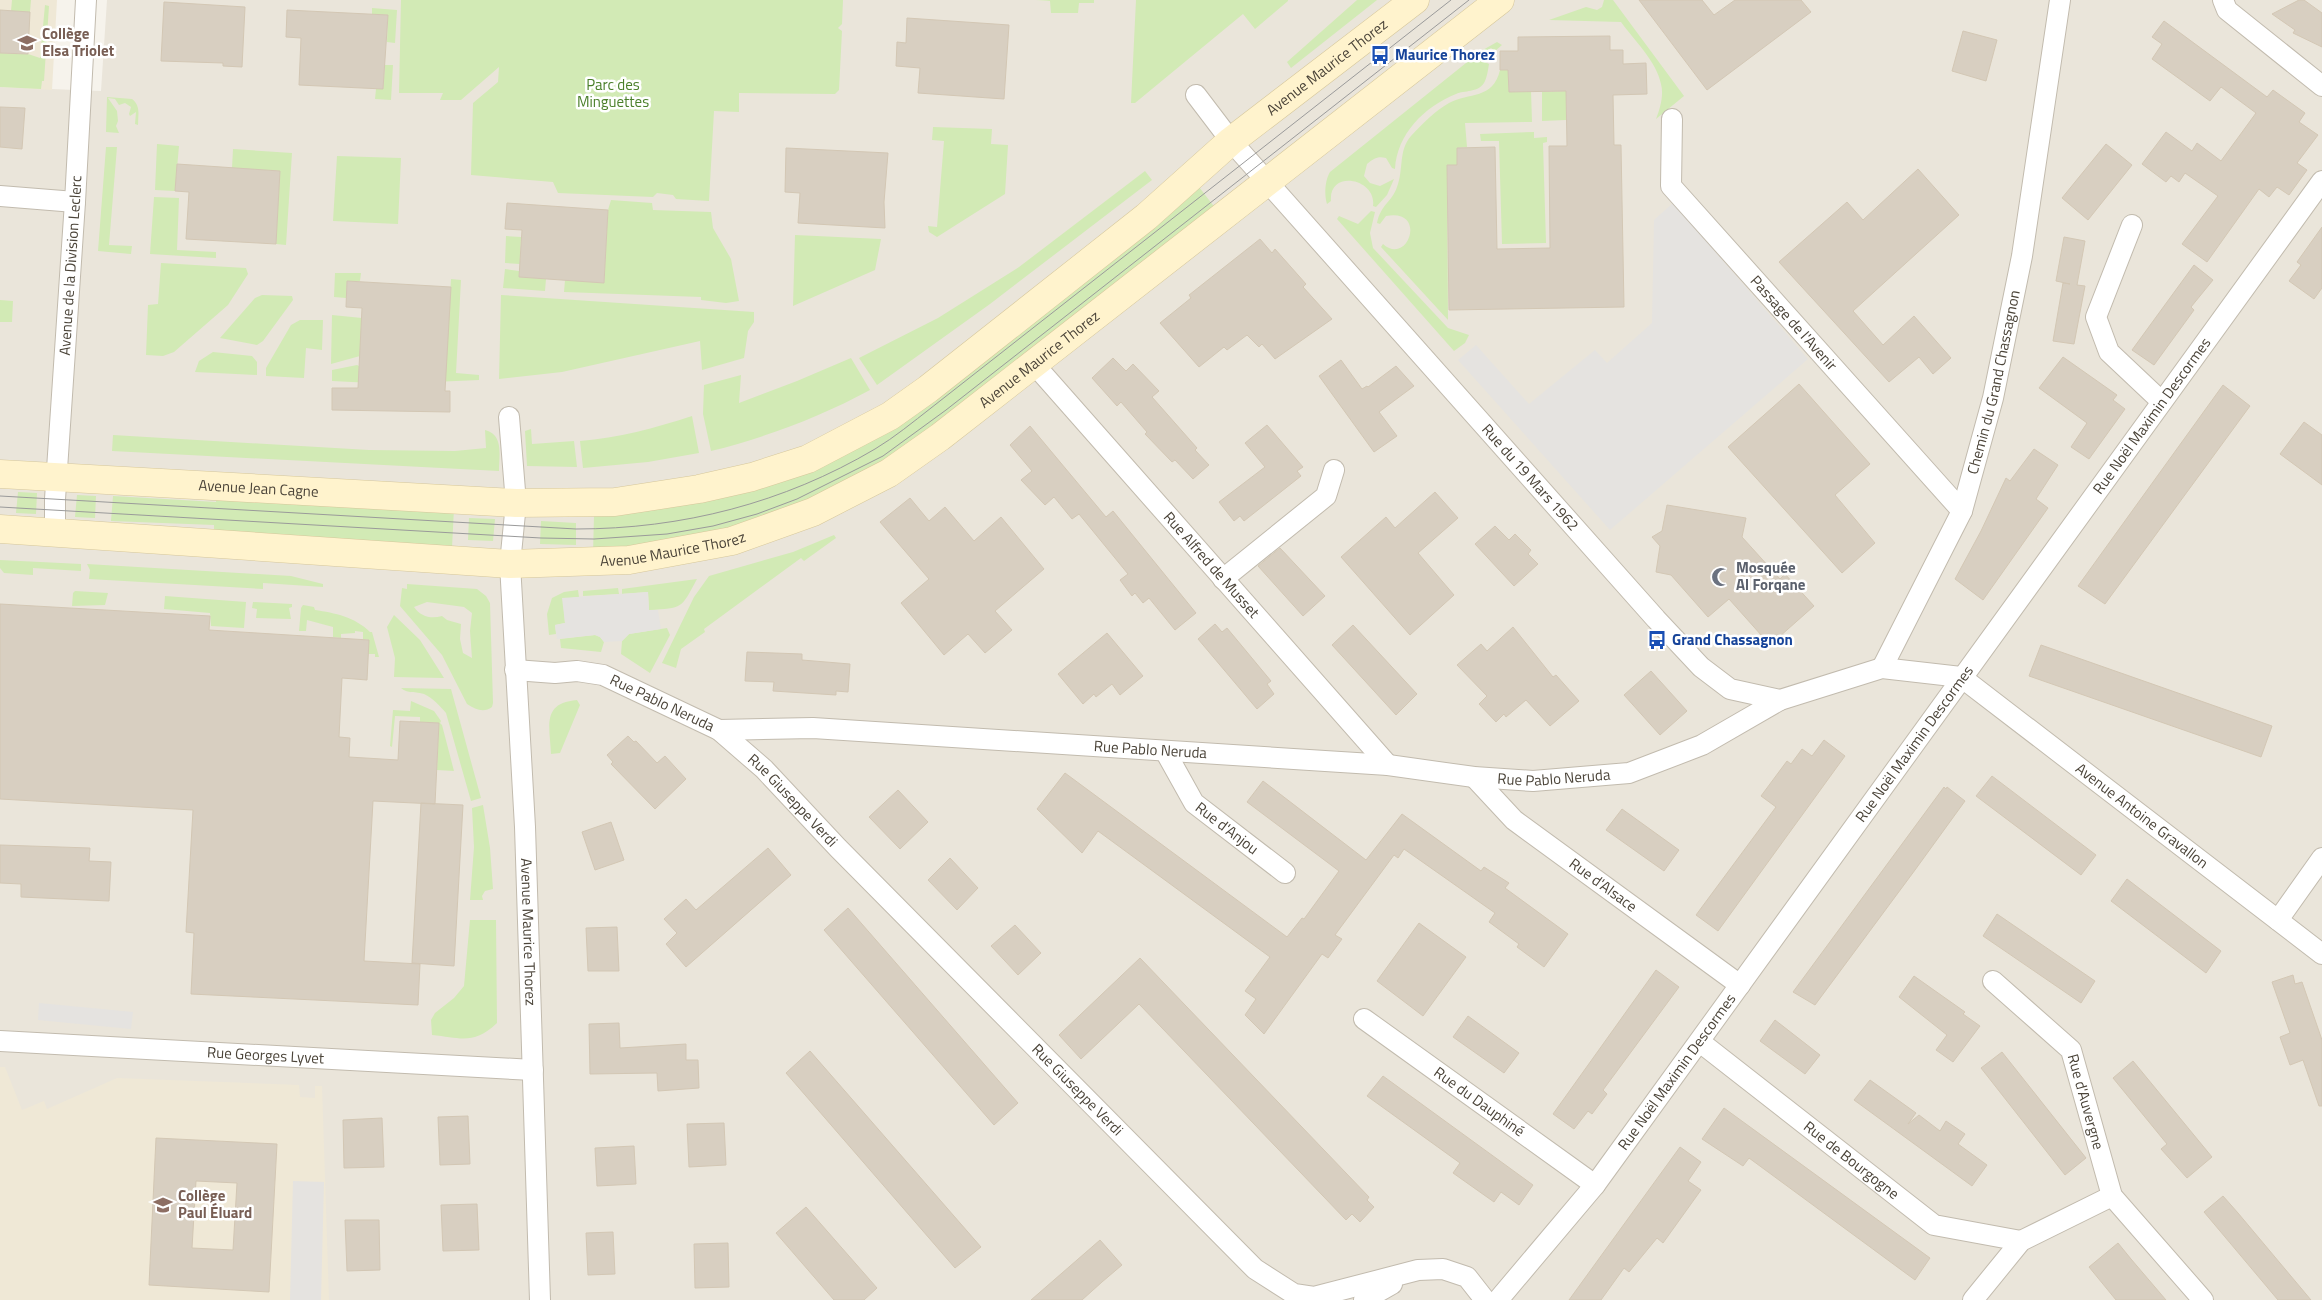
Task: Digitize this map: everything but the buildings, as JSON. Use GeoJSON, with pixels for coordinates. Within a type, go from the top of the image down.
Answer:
{"type":"FeatureCollection","features":[{"type":"Feature","properties":{"kind":"street","name":"Avenue de la Division Leclerc"},"geometry":{"type":"LineString","coordinates":[[55,532],[86,0]]}},
{"type":"Feature","properties":{"kind":"street","name":"Avenue Maurice Thorez"},"geometry":{"type":"LineString","coordinates":[[540,1300],[525,827],[510,564],[516,503],[615,502],[699,489],[752,477],[808,459],[890,416],[928,389],[1146,217],[1232,141],[1415,0]]}},
{"type":"Feature","properties":{"kind":"street","name":"Avenue Maurice Thorez"},"geometry":{"type":"LineString","coordinates":[[510,564],[629,560],[732,541],[813,512],[889,473],[940,437],[1500,0]]}},
{"type":"Feature","properties":{"kind":"street","name":"Chemin du Grand Chassagnon"},"geometry":{"type":"LineString","coordinates":[[1882,668],[1962,511],[1993,398],[2022,256],[2060,0]]}},
{"type":"Feature","properties":{"kind":"street"},"geometry":{"type":"LineString","coordinates":[[2223,0],[2226,10],[2322,86]]}},
{"type":"Feature","properties":{"kind":"street","name":"Rue du 19 Mars 1962"},"geometry":{"type":"LineString","coordinates":[[1196,95],[1232,141],[1656,619],[1701,667],[1730,689],[1780,700],[1882,668]]}},
{"type":"Feature","properties":{"kind":"street","name":"Passage de l'Avenir"},"geometry":{"type":"LineString","coordinates":[[1672,119],[1671,186],[1962,511]]}},
{"type":"Feature","properties":{"kind":"street","name":"Rue Noël Maximin Descormes"},"geometry":{"type":"LineString","coordinates":[[1498,1300],[1595,1185],[2322,181]]}},
{"type":"Feature","properties":{"kind":"street"},"geometry":{"type":"LineString","coordinates":[[0,196],[75,202]]}},
{"type":"Feature","properties":{"kind":"street"},"geometry":{"type":"LineString","coordinates":[[2132,225],[2096,317],[2109,352],[2161,401]]}},
{"type":"Feature","properties":{"kind":"street","name":"Rue Alfred de Musset"},"geometry":{"type":"LineString","coordinates":[[1034,364],[1388,765]]}},
{"type":"Feature","properties":{"kind":"street"},"geometry":{"type":"LineString","coordinates":[[509,417],[516,503]]}},
{"type":"Feature","properties":{"kind":"street"},"geometry":{"type":"LineString","coordinates":[[1223,579],[1326,496],[1334,470]]}},
{"type":"Feature","properties":{"kind":"street","name":"Avenue Jean Cagne"},"geometry":{"type":"LineString","coordinates":[[0,474],[516,503]]}},
{"type":"Feature","properties":{"kind":"street"},"geometry":{"type":"LineString","coordinates":[[0,529],[510,564]]}},
{"type":"Feature","properties":{"kind":"street"},"geometry":{"type":"LineString","coordinates":[[1882,668],[1961,677]]}},
{"type":"Feature","properties":{"kind":"street","name":"Rue Pablo Neruda"},"geometry":{"type":"LineString","coordinates":[[515,670],[555,673],[578,671],[603,676],[719,730],[813,728],[1388,765],[1474,777],[1533,781],[1629,773],[1702,745],[1780,700]]}},
{"type":"Feature","properties":{"kind":"street","name":"Avenue Antoine Gravallon"},"geometry":{"type":"LineString","coordinates":[[1961,677],[2322,954]]}},
{"type":"Feature","properties":{"kind":"street","name":"Rue Giuseppe Verdi"},"geometry":{"type":"LineString","coordinates":[[719,730],[764,769],[838,848],[1255,1269],[1294,1294],[1314,1297],[1418,1270],[1443,1269],[1467,1277],[1485,1300]]}},
{"type":"Feature","properties":{"kind":"street","name":"Rue d'Anjou"},"geometry":{"type":"LineString","coordinates":[[1165,751],[1194,803],[1285,873]]}},
{"type":"Feature","properties":{"kind":"street","name":"Rue d'Alsace"},"geometry":{"type":"LineString","coordinates":[[1474,777],[1514,820],[1740,985]]}},
{"type":"Feature","properties":{"kind":"street"},"geometry":{"type":"LineString","coordinates":[[2278,920],[2322,858]]}},
{"type":"Feature","properties":{"kind":"street","name":"Rue d'Auvergne"},"geometry":{"type":"LineString","coordinates":[[1994,981],[2071,1050],[2112,1196]]}},
{"type":"Feature","properties":{"kind":"street","name":"Rue du Dauphiné"},"geometry":{"type":"LineString","coordinates":[[1364,1019],[1595,1185]]}},
{"type":"Feature","properties":{"kind":"street","name":"Rue Georges Lyvet"},"geometry":{"type":"LineString","coordinates":[[0,1041],[533,1070]]}},
{"type":"Feature","properties":{"kind":"street","name":"Rue de Bourgogne"},"geometry":{"type":"LineString","coordinates":[[1700,1042],[1934,1225],[2021,1241]]}},
{"type":"Feature","properties":{"kind":"street"},"geometry":{"type":"LineString","coordinates":[[1972,1300],[2021,1241],[2112,1196],[2203,1300]]}},
{"type":"Feature","properties":{"kind":"street"},"geometry":{"type":"LineString","coordinates":[[1364,1300],[1418,1270]]}},
{"type":"Feature","properties":{"kind":"shaded area","name":"Collège Elsa Triolet"},"geometry":{"type":"Polygon","coordinates":[[[0,0],[57,0],[52,90],[0,87],[0,0]]]}},
{"type":"Feature","properties":{"kind":"shaded area"},"geometry":{"type":"Polygon","coordinates":[[[107,0],[507,0],[711,70],[830,0],[1036,0],[1094,3],[1094,0],[2322,0],[2322,1300],[0,1300],[0,87],[101,91],[107,0]]]}},
{"type":"Feature","properties":{"kind":"shaded area"},"geometry":{"type":"Polygon","coordinates":[[[1673,203],[1808,359],[1610,530],[1458,360],[1476,345],[1529,404],[1595,350],[1607,363],[1652,323],[1654,220],[1673,203]]]}},
{"type":"Feature","properties":{"kind":"shaded area"},"geometry":{"type":"Polygon","coordinates":[[[648,592],[649,610],[658,610],[661,629],[629,634],[622,641],[604,642],[595,635],[557,639],[555,625],[565,623],[562,598],[648,592]]]}},
{"type":"Feature","properties":{"kind":"shaded area"},"geometry":{"type":"Polygon","coordinates":[[[39,1003],[133,1012],[131,1029],[38,1020],[39,1003]]]}},
{"type":"Feature","properties":{"kind":"shaded area","name":"Collège Paul Éluard"},"geometry":{"type":"Polygon","coordinates":[[[0,1067],[5,1067],[22,1110],[44,1101],[47,1109],[117,1078],[299,1085],[300,1097],[315,1098],[315,1086],[322,1086],[329,1300],[0,1300],[0,1067]]]}},
{"type":"Feature","properties":{"kind":"shaded area"},"geometry":{"type":"Polygon","coordinates":[[[293,1181],[324,1182],[321,1300],[290,1300],[293,1181]]]}},
{"type":"Feature","properties":{"kind":"green space"},"geometry":{"type":"Polygon","coordinates":[[[12,0],[31,0],[30,12],[11,11],[12,0]]]}},
{"type":"Feature","properties":{"kind":"green space","name":"Parc des Minguettes"},"geometry":{"type":"Polygon","coordinates":[[[401,0],[843,0],[842,24],[838,28],[842,31],[839,90],[835,94],[739,93],[739,112],[714,111],[709,201],[676,199],[673,195],[657,193],[653,197],[558,193],[553,182],[471,175],[473,103],[498,82],[499,67],[461,100],[440,100],[443,93],[399,93],[401,0]]]}},
{"type":"Feature","properties":{"kind":"green space"},"geometry":{"type":"Polygon","coordinates":[[[1036,0],[1094,0],[1094,3],[1079,3],[1078,13],[1051,13],[1050,1],[1036,0]]]}},
{"type":"Feature","properties":{"kind":"green space"},"geometry":{"type":"Polygon","coordinates":[[[1136,0],[1288,1],[1255,29],[1243,14],[1135,103],[1131,103],[1136,0]]]}},
{"type":"Feature","properties":{"kind":"green space"},"geometry":{"type":"Polygon","coordinates":[[[1357,0],[1377,0],[1291,68],[1287,62],[1357,0]]]}},
{"type":"Feature","properties":{"kind":"green space"},"geometry":{"type":"Polygon","coordinates":[[[1604,0],[1613,0],[1684,96],[1656,119],[1662,97],[1659,76],[1650,59],[1621,22],[1549,20],[1586,7],[1597,10],[1602,7],[1604,0]]]}},
{"type":"Feature","properties":{"kind":"green space"},"geometry":{"type":"Polygon","coordinates":[[[45,5],[49,6],[44,81],[42,81],[41,89],[0,87],[0,53],[28,54],[40,58],[45,5]]]}},
{"type":"Feature","properties":{"kind":"green space"},"geometry":{"type":"Polygon","coordinates":[[[372,8],[397,10],[395,43],[387,42],[388,15],[372,14],[372,8]]]}},
{"type":"Feature","properties":{"kind":"green space"},"geometry":{"type":"Polygon","coordinates":[[[1497,42],[1502,45],[1495,51],[1491,48],[1480,55],[1481,60],[1489,64],[1484,83],[1471,91],[1460,93],[1444,100],[1423,114],[1414,123],[1401,144],[1395,169],[1383,157],[1376,158],[1367,164],[1364,176],[1370,183],[1380,186],[1394,179],[1387,195],[1376,207],[1373,206],[1372,196],[1368,189],[1352,181],[1344,181],[1337,184],[1332,191],[1331,201],[1327,204],[1326,188],[1330,172],[1481,51],[1497,42]]]}},
{"type":"Feature","properties":{"kind":"green space"},"geometry":{"type":"Polygon","coordinates":[[[385,65],[393,65],[391,100],[375,99],[376,89],[383,89],[385,65]]]}},
{"type":"Feature","properties":{"kind":"green space"},"geometry":{"type":"Polygon","coordinates":[[[1500,70],[1508,70],[1509,92],[1531,91],[1532,122],[1465,123],[1467,147],[1457,148],[1457,165],[1447,165],[1448,320],[1381,247],[1383,244],[1392,249],[1400,248],[1406,243],[1410,236],[1410,227],[1407,220],[1399,216],[1386,216],[1380,224],[1377,223],[1381,211],[1397,187],[1404,148],[1411,136],[1429,118],[1449,103],[1486,91],[1497,80],[1500,70]]]}},
{"type":"Feature","properties":{"kind":"green space"},"geometry":{"type":"Polygon","coordinates":[[[1566,91],[1566,120],[1542,121],[1542,92],[1566,91]]]}},
{"type":"Feature","properties":{"kind":"green space"},"geometry":{"type":"Polygon","coordinates":[[[107,97],[132,99],[138,108],[138,125],[135,124],[136,112],[130,116],[129,114],[131,107],[125,103],[119,105],[115,99],[108,98],[117,111],[118,121],[116,126],[119,133],[106,132],[107,97]]]}},
{"type":"Feature","properties":{"kind":"green space"},"geometry":{"type":"Polygon","coordinates":[[[933,127],[992,129],[991,144],[1008,145],[1005,194],[937,237],[929,232],[928,226],[937,227],[944,141],[932,140],[933,127]]]}},
{"type":"Feature","properties":{"kind":"green space"},"geometry":{"type":"Polygon","coordinates":[[[1534,132],[1534,138],[1547,137],[1547,142],[1543,143],[1546,243],[1502,244],[1499,141],[1481,141],[1480,134],[1534,132]]]}},
{"type":"Feature","properties":{"kind":"green space"},"geometry":{"type":"Polygon","coordinates":[[[157,144],[179,146],[175,191],[155,190],[157,144]]]}},
{"type":"Feature","properties":{"kind":"green space"},"geometry":{"type":"Polygon","coordinates":[[[106,147],[117,147],[109,245],[132,246],[131,254],[98,251],[106,147]]]}},
{"type":"Feature","properties":{"kind":"green space"},"geometry":{"type":"Polygon","coordinates":[[[233,149],[292,153],[286,245],[276,244],[280,171],[232,168],[233,149]]]}},
{"type":"Feature","properties":{"kind":"green space"},"geometry":{"type":"Polygon","coordinates":[[[337,156],[401,158],[398,224],[333,221],[337,156]]]}},
{"type":"Feature","properties":{"kind":"green space"},"geometry":{"type":"Polygon","coordinates":[[[1145,171],[1152,180],[990,304],[877,385],[859,358],[938,318],[1019,267],[1145,171]]]}},
{"type":"Feature","properties":{"kind":"green space"},"geometry":{"type":"Polygon","coordinates":[[[1196,183],[1219,213],[901,456],[754,526],[593,554],[594,515],[796,474],[1196,183]]]}},
{"type":"Feature","properties":{"kind":"green space"},"geometry":{"type":"Polygon","coordinates":[[[154,197],[179,198],[177,250],[216,252],[216,258],[150,254],[154,197]]]}},
{"type":"Feature","properties":{"kind":"green space"},"geometry":{"type":"Polygon","coordinates":[[[611,200],[652,203],[653,210],[711,212],[713,228],[731,259],[739,301],[726,303],[701,300],[701,297],[564,292],[565,280],[604,283],[608,210],[611,200]]]}},
{"type":"Feature","properties":{"kind":"green space"},"geometry":{"type":"Polygon","coordinates":[[[1371,211],[1375,212],[1370,233],[1373,248],[1448,328],[1469,335],[1465,343],[1454,351],[1337,219],[1339,216],[1358,224],[1371,211]]]}},
{"type":"Feature","properties":{"kind":"green space"},"geometry":{"type":"Polygon","coordinates":[[[795,235],[881,239],[875,270],[793,306],[795,235]]]}},
{"type":"Feature","properties":{"kind":"green space"},"geometry":{"type":"Polygon","coordinates":[[[506,236],[521,237],[520,264],[505,263],[506,236]]]}},
{"type":"Feature","properties":{"kind":"green space"},"geometry":{"type":"Polygon","coordinates":[[[161,263],[246,268],[248,274],[228,305],[174,352],[163,356],[146,355],[148,305],[158,304],[161,263]]]}},
{"type":"Feature","properties":{"kind":"green space"},"geometry":{"type":"Polygon","coordinates":[[[505,269],[519,271],[519,277],[546,279],[545,291],[503,288],[505,269]]]}},
{"type":"Feature","properties":{"kind":"green space"},"geometry":{"type":"Polygon","coordinates":[[[335,273],[361,273],[360,281],[347,281],[346,298],[334,297],[335,273]]]}},
{"type":"Feature","properties":{"kind":"green space"},"geometry":{"type":"Polygon","coordinates":[[[451,279],[461,280],[456,373],[479,375],[479,380],[433,382],[449,313],[451,279]]]}},
{"type":"Feature","properties":{"kind":"green space"},"geometry":{"type":"Polygon","coordinates":[[[262,295],[292,296],[293,300],[263,341],[257,345],[220,338],[255,298],[262,295]]]}},
{"type":"Feature","properties":{"kind":"green space"},"geometry":{"type":"Polygon","coordinates":[[[501,295],[754,312],[754,322],[748,331],[744,358],[702,370],[700,341],[562,372],[499,379],[501,295]]]}},
{"type":"Feature","properties":{"kind":"green space"},"geometry":{"type":"Polygon","coordinates":[[[0,300],[13,301],[12,322],[0,322],[0,300]]]}},
{"type":"Feature","properties":{"kind":"green space"},"geometry":{"type":"Polygon","coordinates":[[[332,315],[362,318],[360,356],[331,364],[332,315]]]}},
{"type":"Feature","properties":{"kind":"green space"},"geometry":{"type":"Polygon","coordinates":[[[300,320],[323,320],[322,350],[306,348],[304,378],[266,376],[266,368],[291,325],[300,320]]]}},
{"type":"Feature","properties":{"kind":"green space"},"geometry":{"type":"Polygon","coordinates":[[[213,352],[252,356],[257,362],[257,375],[195,372],[199,361],[213,352]]]}},
{"type":"Feature","properties":{"kind":"green space"},"geometry":{"type":"Polygon","coordinates":[[[851,358],[870,390],[832,409],[793,425],[711,451],[703,414],[704,385],[741,375],[739,403],[851,358]]]}},
{"type":"Feature","properties":{"kind":"green space"},"geometry":{"type":"Polygon","coordinates":[[[357,365],[392,384],[332,381],[332,370],[357,365]]]}},
{"type":"Feature","properties":{"kind":"green space"},"geometry":{"type":"Polygon","coordinates":[[[692,416],[699,453],[648,462],[583,468],[580,441],[636,432],[692,416]]]}},
{"type":"Feature","properties":{"kind":"green space"},"geometry":{"type":"Polygon","coordinates":[[[531,429],[532,444],[574,441],[577,467],[527,466],[525,431],[531,429]]]}},
{"type":"Feature","properties":{"kind":"green space"},"geometry":{"type":"Polygon","coordinates":[[[485,430],[495,436],[498,441],[500,452],[499,471],[112,451],[113,435],[369,450],[455,451],[486,448],[485,430]]]}},
{"type":"Feature","properties":{"kind":"green space"},"geometry":{"type":"Polygon","coordinates":[[[18,492],[37,493],[36,514],[16,513],[18,492]]]}},
{"type":"Feature","properties":{"kind":"green space"},"geometry":{"type":"Polygon","coordinates":[[[217,494],[454,508],[452,548],[214,534],[214,525],[111,521],[113,496],[216,502],[217,494]]]}},
{"type":"Feature","properties":{"kind":"green space"},"geometry":{"type":"Polygon","coordinates":[[[77,495],[96,496],[95,518],[75,517],[77,495]]]}},
{"type":"Feature","properties":{"kind":"green space"},"geometry":{"type":"Polygon","coordinates":[[[469,518],[495,519],[493,541],[468,540],[469,518]]]}},
{"type":"Feature","properties":{"kind":"green space"},"geometry":{"type":"Polygon","coordinates":[[[541,521],[576,523],[576,545],[540,544],[541,521]]]}},
{"type":"Feature","properties":{"kind":"green space"},"geometry":{"type":"Polygon","coordinates":[[[834,535],[836,538],[804,561],[801,558],[704,629],[705,632],[681,649],[676,668],[662,663],[694,597],[709,576],[793,552],[834,535]]]}},
{"type":"Feature","properties":{"kind":"green space"},"geometry":{"type":"Polygon","coordinates":[[[0,560],[81,564],[81,571],[33,568],[33,575],[4,573],[0,568],[0,560]]]}},
{"type":"Feature","properties":{"kind":"green space"},"geometry":{"type":"Polygon","coordinates":[[[87,564],[291,576],[323,584],[323,587],[263,583],[263,589],[89,579],[90,570],[87,564]]]}},
{"type":"Feature","properties":{"kind":"green space"},"geometry":{"type":"Polygon","coordinates":[[[697,579],[684,601],[680,605],[669,609],[649,610],[648,592],[622,594],[622,589],[697,579]]]}},
{"type":"Feature","properties":{"kind":"green space"},"geometry":{"type":"Polygon","coordinates":[[[407,584],[477,589],[486,596],[490,603],[492,707],[480,710],[467,704],[442,655],[400,606],[402,588],[407,589],[407,584]],[[427,602],[414,607],[426,616],[442,616],[447,620],[461,624],[460,639],[463,653],[472,658],[470,631],[472,613],[464,607],[427,602]]]}},
{"type":"Feature","properties":{"kind":"green space"},"geometry":{"type":"Polygon","coordinates":[[[618,588],[619,594],[583,596],[583,591],[618,588]]]}},
{"type":"Feature","properties":{"kind":"green space"},"geometry":{"type":"Polygon","coordinates":[[[578,590],[579,597],[563,599],[565,623],[555,625],[556,634],[549,635],[547,614],[552,598],[564,592],[578,590]]]}},
{"type":"Feature","properties":{"kind":"green space"},"geometry":{"type":"Polygon","coordinates":[[[75,591],[108,593],[105,605],[72,606],[73,593],[75,591]]]}},
{"type":"Feature","properties":{"kind":"green space"},"geometry":{"type":"Polygon","coordinates":[[[165,596],[246,602],[244,628],[211,626],[210,613],[164,609],[165,596]]]}},
{"type":"Feature","properties":{"kind":"green space"},"geometry":{"type":"Polygon","coordinates":[[[253,602],[292,604],[292,607],[289,608],[291,619],[256,618],[257,609],[252,608],[253,602]]]}},
{"type":"Feature","properties":{"kind":"green space"},"geometry":{"type":"Polygon","coordinates":[[[303,605],[314,607],[315,610],[344,616],[372,632],[379,657],[375,657],[375,654],[368,654],[369,640],[363,639],[363,632],[355,631],[355,633],[341,634],[341,638],[333,637],[333,627],[307,620],[306,631],[299,631],[301,608],[303,605]]]}},
{"type":"Feature","properties":{"kind":"green space"},"geometry":{"type":"Polygon","coordinates":[[[394,615],[420,640],[444,678],[394,677],[395,658],[387,627],[394,615]]]}},
{"type":"Feature","properties":{"kind":"green space"},"geometry":{"type":"Polygon","coordinates":[[[667,628],[670,635],[650,673],[621,654],[622,641],[629,634],[667,628]]]}},
{"type":"Feature","properties":{"kind":"green space"},"geometry":{"type":"Polygon","coordinates":[[[595,635],[604,642],[601,652],[561,648],[560,639],[595,635]]]}},
{"type":"Feature","properties":{"kind":"green space"},"geometry":{"type":"Polygon","coordinates":[[[401,688],[451,689],[481,798],[471,801],[446,713],[436,702],[427,696],[401,688]]]}},
{"type":"Feature","properties":{"kind":"green space"},"geometry":{"type":"Polygon","coordinates":[[[577,700],[580,705],[560,753],[551,754],[549,726],[553,711],[566,702],[577,700]]]}},
{"type":"Feature","properties":{"kind":"green space"},"geometry":{"type":"Polygon","coordinates":[[[411,701],[434,711],[441,721],[454,771],[437,770],[439,723],[420,722],[420,717],[395,716],[392,747],[390,746],[393,710],[410,711],[411,701]]]}},
{"type":"Feature","properties":{"kind":"green space"},"geometry":{"type":"Polygon","coordinates":[[[483,805],[490,848],[493,889],[485,891],[482,896],[483,900],[470,900],[474,847],[472,808],[483,805]]]}},
{"type":"Feature","properties":{"kind":"green space"},"geometry":{"type":"Polygon","coordinates":[[[470,920],[496,920],[497,1023],[481,1035],[474,1037],[459,1038],[432,1035],[431,1020],[435,1013],[454,998],[464,986],[470,920]]]}},
{"type":"Feature","properties":{"kind":"tram line"},"geometry":{"type":"LineString","coordinates":[[0,496],[576,529],[616,528],[693,518],[768,498],[840,468],[875,449],[897,434],[1451,0]]}},
{"type":"Feature","properties":{"kind":"tram line"},"geometry":{"type":"LineString","coordinates":[[0,507],[541,538],[594,539],[667,534],[713,526],[757,514],[797,499],[883,456],[946,410],[1469,0]]}},
{"type":"Feature","properties":{"kind":"place","name":"Collège Elsa Triolet"},"geometry":{"type":"Point","coordinates":[27,43]}},
{"type":"Feature","properties":{"kind":"place","name":"Maurice Thorez"},"geometry":{"type":"Point","coordinates":[1380,55]}},
{"type":"Feature","properties":{"kind":"place","name":"Mosquée Al Forqane"},"geometry":{"type":"Point","coordinates":[1721,577]}},
{"type":"Feature","properties":{"kind":"place","name":"Grand Chassagnon"},"geometry":{"type":"Point","coordinates":[1657,640]}},
{"type":"Feature","properties":{"kind":"place","name":"Collège Paul Éluard"},"geometry":{"type":"Point","coordinates":[163,1205]}}]}
